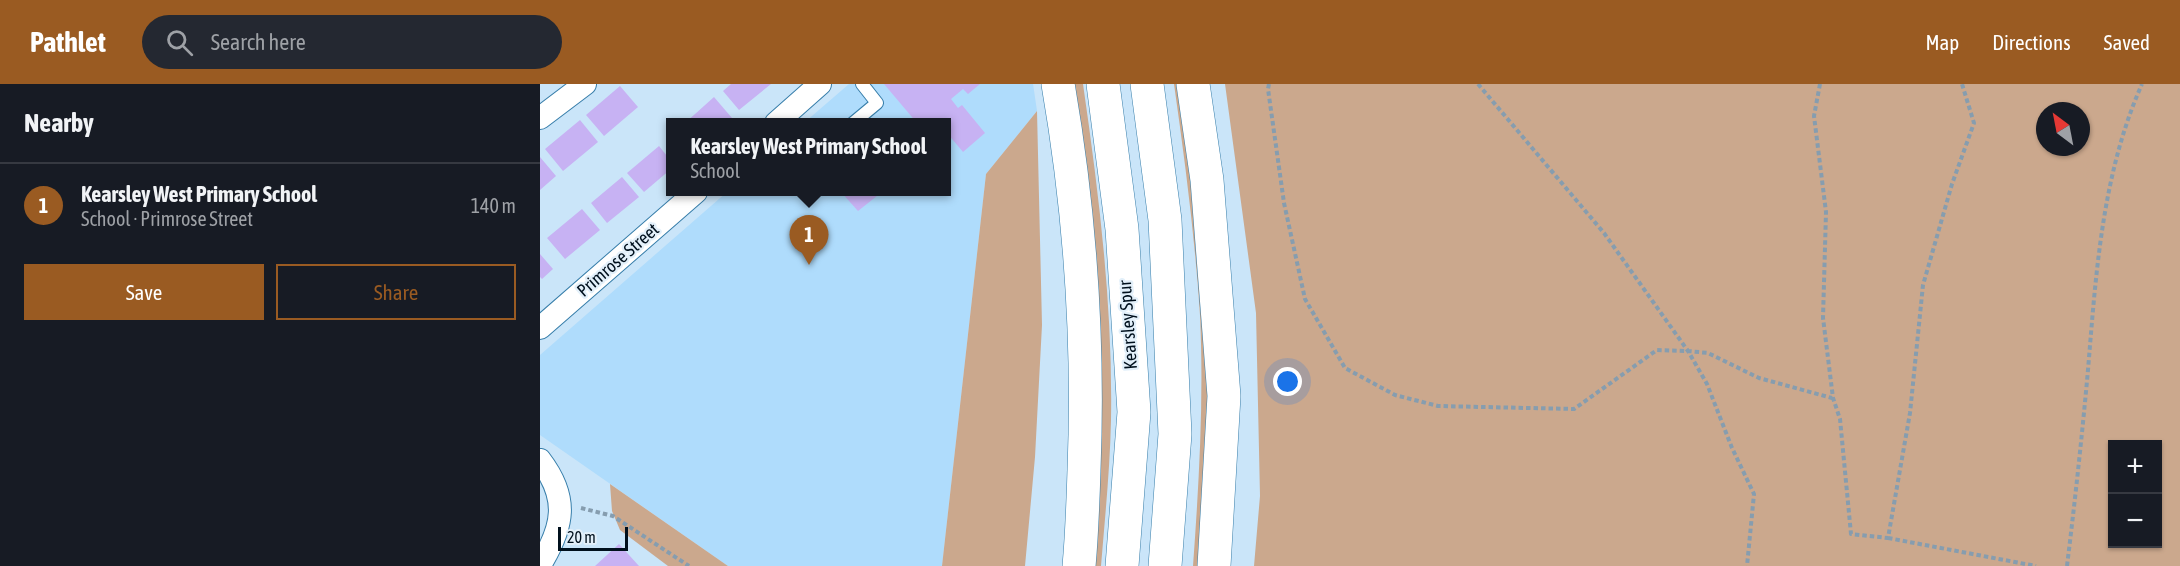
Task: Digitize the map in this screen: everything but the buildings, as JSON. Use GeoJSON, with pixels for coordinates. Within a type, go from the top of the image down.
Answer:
{"type":"FeatureCollection","features":[{"type":"Feature","properties":{"kind":"highway"},"geometry":{"type":"LineString","coordinates":[[1058,84],[1075,214],[1084,327],[1086,414],[1079,566]]}},
{"type":"Feature","properties":{"kind":"highway","name":"Kearsley Spur"},"geometry":{"type":"LineString","coordinates":[[1103,84],[1122,229],[1134,412],[1122,566]]}},
{"type":"Feature","properties":{"kind":"highway"},"geometry":{"type":"LineString","coordinates":[[1147,84],[1165,220],[1174,434],[1165,566]]}},
{"type":"Feature","properties":{"kind":"highway"},"geometry":{"type":"LineString","coordinates":[[1193,84],[1207,180],[1224,396],[1214,566]]}},
{"type":"Feature","properties":{"kind":"street"},"geometry":{"type":"LineString","coordinates":[[540,118],[585,84]]}},
{"type":"Feature","properties":{"kind":"street"},"geometry":{"type":"LineString","coordinates":[[782,118],[820,84]]}},
{"type":"Feature","properties":{"kind":"street","name":"Primrose Street"},"geometry":{"type":"LineString","coordinates":[[540,328],[691,196]]}},
{"type":"Feature","properties":{"kind":"street"},"geometry":{"type":"LineString","coordinates":[[540,460],[556,484],[560,502],[559,525],[551,548],[540,565]]}},
{"type":"Feature","properties":{"kind":"lane"},"geometry":{"type":"LineString","coordinates":[[859,118],[877,103],[862,84]]}},
{"type":"Feature","properties":{"kind":"path"},"geometry":{"type":"LineString","coordinates":[[1269,84],[1269,99],[1284,203],[1305,299],[1345,368],[1395,395],[1438,406],[1574,409],[1657,350],[1688,351],[1708,353],[1759,378],[1833,398]]}},
{"type":"Feature","properties":{"kind":"path"},"geometry":{"type":"LineString","coordinates":[[1478,84],[1604,232],[1688,351],[1707,384],[1732,448],[1754,494],[1747,566]]}},
{"type":"Feature","properties":{"kind":"path"},"geometry":{"type":"LineString","coordinates":[[1820,84],[1814,116],[1826,212],[1823,318],[1833,398],[1840,419],[1851,534],[1888,538],[2036,566]]}},
{"type":"Feature","properties":{"kind":"path"},"geometry":{"type":"LineString","coordinates":[[1888,538],[1910,413],[1923,285],[1952,184],[1974,123],[1962,84]]}},
{"type":"Feature","properties":{"kind":"path"},"geometry":{"type":"LineString","coordinates":[[2067,566],[2082,439],[2097,268],[2109,183],[2128,114],[2142,84]]}},
{"type":"Feature","properties":{"kind":"path"},"geometry":{"type":"LineString","coordinates":[[560,502],[613,516],[689,566]]}},
{"type":"Feature","properties":{"kind":"shaded area"},"geometry":{"type":"Polygon","coordinates":[[[849,84],[1033,84],[1037,111],[986,174],[942,566],[728,566],[540,435],[540,355],[722,196],[951,196],[951,118],[810,118],[849,84]]]}},
{"type":"Feature","properties":{"kind":"shaded area"},"geometry":{"type":"Polygon","coordinates":[[[1074,84],[1083,84],[1099,209],[1110,335],[1110,438],[1101,566],[1093,566],[1101,463],[1099,311],[1087,174],[1074,84]]]}},
{"type":"Feature","properties":{"kind":"shaded area"},"geometry":{"type":"Polygon","coordinates":[[[1174,84],[1182,84],[1209,387],[1200,566],[1193,566],[1200,441],[1200,315],[1189,200],[1174,84]]]}},
{"type":"Feature","properties":{"kind":"shaded area"},"geometry":{"type":"Polygon","coordinates":[[[1225,84],[2180,84],[2180,566],[1254,566],[1260,496],[1256,313],[1225,84]]]}},
{"type":"Feature","properties":{"kind":"shaded area"},"geometry":{"type":"Polygon","coordinates":[[[1037,111],[1042,325],[1035,457],[1025,566],[942,566],[986,174],[1037,111]]]}},
{"type":"Feature","properties":{"kind":"shaded area"},"geometry":{"type":"Polygon","coordinates":[[[610,484],[728,566],[668,566],[620,530],[612,511],[610,484]]]}},
{"type":"Feature","properties":{"kind":"place","name":"Kearsley West Primary School"},"geometry":{"type":"Point","coordinates":[809,265]}}]}
